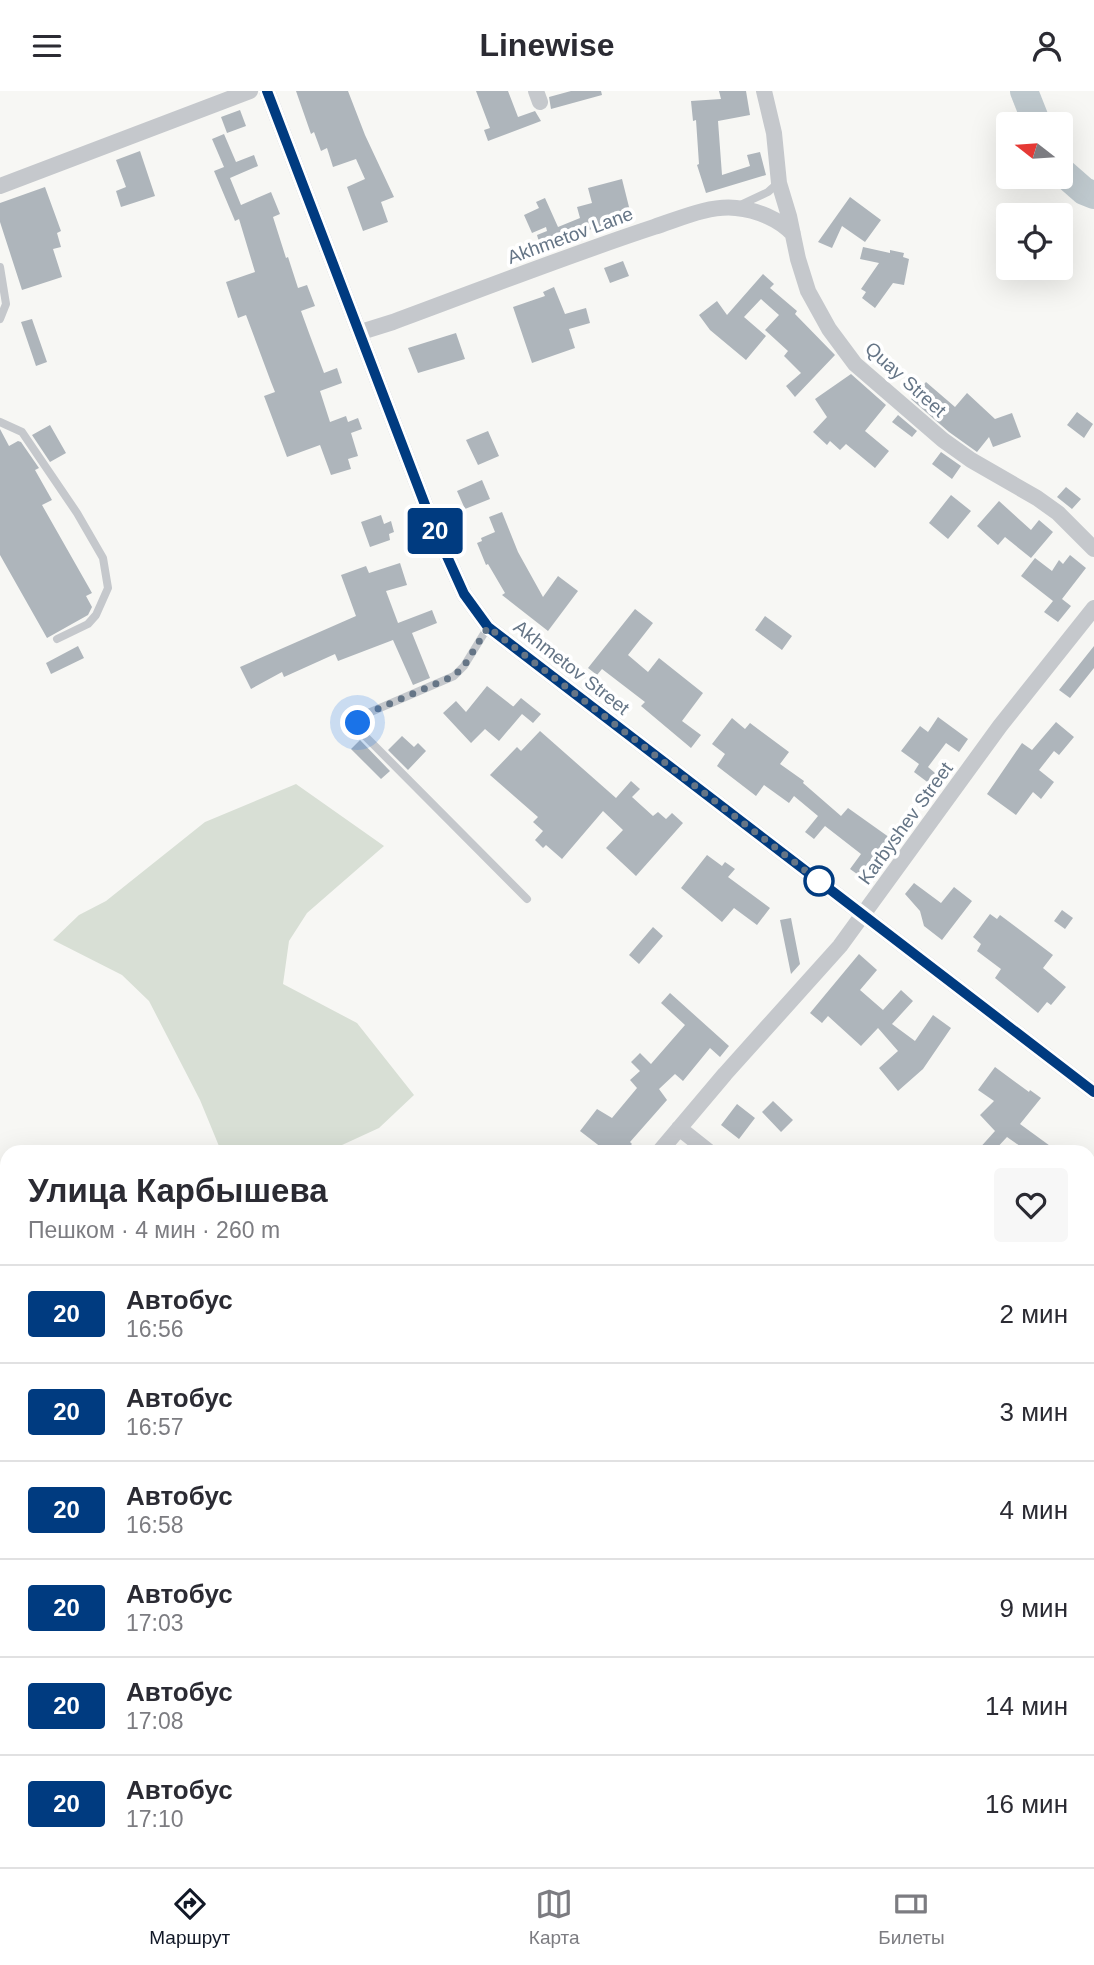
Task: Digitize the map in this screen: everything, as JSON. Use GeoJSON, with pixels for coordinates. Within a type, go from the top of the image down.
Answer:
{"type":"FeatureCollection","features":[{"type":"Feature","properties":{"kind":"street"},"geometry":{"type":"LineString","coordinates":[[0,186],[250,91]]}},
{"type":"Feature","properties":{"kind":"street","name":"Akhmetov Street"},"geometry":{"type":"LineString","coordinates":[[267,91],[447,558],[464,594],[488,627],[1094,1092]]}},
{"type":"Feature","properties":{"kind":"street","name":"Quay Street"},"geometry":{"type":"LineString","coordinates":[[764,91],[774,133],[779,183],[808,291],[829,329],[855,364],[943,440],[1058,513],[1094,549]]}},
{"type":"Feature","properties":{"kind":"street","name":"Akhmetov Lane"},"geometry":{"type":"LineString","coordinates":[[360,332],[617,239],[703,212],[736,207],[773,218],[793,234]]}},
{"type":"Feature","properties":{"kind":"street","name":"Karbyshev Street"},"geometry":{"type":"LineString","coordinates":[[665,1145],[822,967],[1000,726],[1094,608]]}},
{"type":"Feature","properties":{"kind":"street"},"geometry":{"type":"LineString","coordinates":[[679,1128],[700,1145]]}},
{"type":"Feature","properties":{"kind":"lane"},"geometry":{"type":"LineString","coordinates":[[736,207],[768,192],[779,183]]}},
{"type":"Feature","properties":{"kind":"lane"},"geometry":{"type":"LineString","coordinates":[[0,267],[6,304],[0,319]]}},
{"type":"Feature","properties":{"kind":"lane"},"geometry":{"type":"LineString","coordinates":[[0,422],[22,432],[77,513],[103,558],[108,588],[96,615],[88,624],[57,639]]}},
{"type":"Feature","properties":{"kind":"lane"},"geometry":{"type":"LineString","coordinates":[[488,627],[459,672],[366,714],[357,728],[527,899]]}},
{"type":"Feature","properties":{"kind":"shaded area"},"geometry":{"type":"Polygon","coordinates":[[[296,784],[384,846],[307,913],[289,941],[283,984],[357,1023],[414,1095],[379,1128],[342,1145],[219,1145],[200,1100],[149,1001],[122,975],[53,940],[79,915],[106,901],[205,822],[296,784]]]}},
{"type":"Feature","properties":{"kind":"building"},"geometry":{"type":"Polygon","coordinates":[[[296,91],[348,91],[394,197],[381,202],[388,222],[363,231],[347,187],[365,179],[356,159],[333,167],[327,148],[321,151],[314,132],[311,134],[296,91]]]}},
{"type":"Feature","properties":{"kind":"building"},"geometry":{"type":"Polygon","coordinates":[[[476,91],[508,91],[518,117],[535,111],[541,121],[488,141],[484,130],[490,128],[476,91]]]}},
{"type":"Feature","properties":{"kind":"building"},"geometry":{"type":"Polygon","coordinates":[[[571,91],[601,91],[602,95],[551,109],[549,97],[571,91]]]}},
{"type":"Feature","properties":{"kind":"building"},"geometry":{"type":"Polygon","coordinates":[[[719,91],[746,91],[750,115],[718,121],[722,175],[750,166],[747,155],[760,152],[766,175],[706,193],[697,165],[696,120],[693,121],[691,101],[721,99],[719,91]]]}},
{"type":"Feature","properties":{"kind":"building"},"geometry":{"type":"Polygon","coordinates":[[[240,110],[246,126],[227,133],[221,117],[240,110]]]}},
{"type":"Feature","properties":{"kind":"building"},"geometry":{"type":"Polygon","coordinates":[[[224,134],[236,162],[254,155],[258,166],[230,178],[241,205],[271,192],[280,214],[273,217],[286,258],[288,257],[298,288],[307,285],[315,306],[301,311],[324,373],[337,368],[342,383],[320,391],[330,422],[346,416],[348,422],[358,418],[362,429],[351,433],[358,456],[348,459],[351,469],[331,475],[320,445],[287,457],[264,396],[275,392],[246,315],[238,318],[226,282],[255,272],[239,219],[235,221],[214,171],[224,167],[212,139],[224,134]]]}},
{"type":"Feature","properties":{"kind":"building"},"geometry":{"type":"Polygon","coordinates":[[[140,151],[155,196],[121,207],[116,191],[126,187],[116,160],[140,151]]]}},
{"type":"Feature","properties":{"kind":"building"},"geometry":{"type":"Polygon","coordinates":[[[622,179],[632,219],[568,235],[569,239],[552,246],[550,240],[539,242],[537,235],[547,231],[546,227],[532,233],[524,215],[539,208],[536,202],[545,198],[558,227],[580,218],[577,207],[592,203],[588,188],[622,179]]]}},
{"type":"Feature","properties":{"kind":"building"},"geometry":{"type":"Polygon","coordinates":[[[45,187],[61,231],[57,233],[61,247],[53,249],[62,277],[22,290],[0,222],[0,203],[45,187]]]}},
{"type":"Feature","properties":{"kind":"building"},"geometry":{"type":"Polygon","coordinates":[[[850,197],[881,220],[865,242],[842,226],[832,248],[818,242],[850,197]]]}},
{"type":"Feature","properties":{"kind":"building"},"geometry":{"type":"Polygon","coordinates":[[[863,247],[904,253],[903,257],[909,259],[904,285],[893,283],[875,308],[862,298],[866,292],[861,289],[879,263],[860,259],[863,247]]]}},
{"type":"Feature","properties":{"kind":"building"},"geometry":{"type":"Polygon","coordinates":[[[623,261],[629,276],[610,283],[604,268],[623,261]]]}},
{"type":"Feature","properties":{"kind":"building"},"geometry":{"type":"Polygon","coordinates":[[[763,274],[774,284],[770,288],[797,311],[795,314],[835,355],[795,397],[786,386],[801,373],[784,356],[788,351],[765,330],[779,315],[761,299],[744,317],[766,336],[746,360],[710,330],[699,315],[717,301],[727,315],[763,274]]]}},
{"type":"Feature","properties":{"kind":"building"},"geometry":{"type":"Polygon","coordinates":[[[554,287],[565,314],[586,308],[590,323],[569,329],[575,348],[532,363],[513,307],[545,296],[543,292],[554,287]]]}},
{"type":"Feature","properties":{"kind":"building"},"geometry":{"type":"Polygon","coordinates":[[[32,319],[47,362],[36,366],[21,322],[32,319]]]}},
{"type":"Feature","properties":{"kind":"building"},"geometry":{"type":"Polygon","coordinates":[[[456,333],[465,359],[418,373],[408,348],[456,333]]]}},
{"type":"Feature","properties":{"kind":"building"},"geometry":{"type":"Polygon","coordinates":[[[851,374],[886,405],[865,431],[889,451],[875,468],[846,444],[840,450],[830,441],[827,445],[813,432],[827,417],[815,399],[851,374]]]}},
{"type":"Feature","properties":{"kind":"building"},"geometry":{"type":"Polygon","coordinates":[[[926,382],[955,407],[967,393],[995,419],[1012,413],[1021,437],[993,447],[989,437],[977,452],[911,399],[926,382]]]}},
{"type":"Feature","properties":{"kind":"building"},"geometry":{"type":"Polygon","coordinates":[[[1077,412],[1093,424],[1084,438],[1067,425],[1077,412]]]}},
{"type":"Feature","properties":{"kind":"building"},"geometry":{"type":"Polygon","coordinates":[[[898,415],[917,431],[912,437],[892,422],[898,415]]]}},
{"type":"Feature","properties":{"kind":"building"},"geometry":{"type":"Polygon","coordinates":[[[50,425],[66,453],[50,462],[32,435],[50,425]]]}},
{"type":"Feature","properties":{"kind":"building"},"geometry":{"type":"Polygon","coordinates":[[[0,429],[9,446],[21,442],[39,468],[35,470],[52,500],[42,505],[92,593],[86,596],[92,607],[88,615],[47,638],[0,555],[0,429]]]}},
{"type":"Feature","properties":{"kind":"building"},"geometry":{"type":"Polygon","coordinates":[[[488,431],[499,456],[478,465],[466,440],[488,431]]]}},
{"type":"Feature","properties":{"kind":"building"},"geometry":{"type":"Polygon","coordinates":[[[941,452],[961,466],[952,479],[932,464],[941,452]]]}},
{"type":"Feature","properties":{"kind":"building"},"geometry":{"type":"Polygon","coordinates":[[[482,480],[490,499],[465,509],[457,491],[482,480]]]}},
{"type":"Feature","properties":{"kind":"building"},"geometry":{"type":"Polygon","coordinates":[[[1066,487],[1081,499],[1072,509],[1057,497],[1066,487]]]}},
{"type":"Feature","properties":{"kind":"building"},"geometry":{"type":"Polygon","coordinates":[[[951,495],[971,511],[948,539],[929,523],[951,495]]]}},
{"type":"Feature","properties":{"kind":"building"},"geometry":{"type":"Polygon","coordinates":[[[999,501],[1031,530],[1039,520],[1053,532],[1031,558],[1005,537],[998,545],[977,526],[999,501]]]}},
{"type":"Feature","properties":{"kind":"building"},"geometry":{"type":"Polygon","coordinates":[[[502,512],[518,552],[543,597],[558,576],[578,591],[548,631],[502,595],[505,593],[488,564],[486,565],[477,543],[482,541],[481,538],[495,532],[489,517],[502,512]]]}},
{"type":"Feature","properties":{"kind":"building"},"geometry":{"type":"Polygon","coordinates":[[[381,515],[384,524],[391,521],[394,532],[389,534],[390,540],[370,547],[361,522],[381,515]]]}},
{"type":"Feature","properties":{"kind":"building"},"geometry":{"type":"Polygon","coordinates":[[[1070,555],[1086,568],[1062,599],[1071,606],[1058,622],[1044,612],[1053,601],[1021,576],[1035,558],[1052,571],[1059,560],[1063,564],[1070,555]]]}},
{"type":"Feature","properties":{"kind":"building"},"geometry":{"type":"Polygon","coordinates":[[[400,563],[407,585],[386,591],[398,623],[432,610],[437,623],[412,633],[430,678],[413,685],[393,640],[338,661],[335,654],[284,677],[282,672],[251,689],[240,667],[356,616],[341,575],[366,566],[369,573],[400,563]]]}},
{"type":"Feature","properties":{"kind":"building"},"geometry":{"type":"Polygon","coordinates":[[[635,609],[653,623],[628,655],[648,672],[659,658],[703,693],[682,721],[701,735],[691,748],[641,706],[645,702],[602,669],[597,675],[588,668],[635,609]]]}},
{"type":"Feature","properties":{"kind":"building"},"geometry":{"type":"Polygon","coordinates":[[[765,616],[792,636],[782,650],[755,630],[765,616]]]}},
{"type":"Feature","properties":{"kind":"building"},"geometry":{"type":"Polygon","coordinates":[[[78,646],[84,658],[51,674],[46,663],[78,646]]]}},
{"type":"Feature","properties":{"kind":"building"},"geometry":{"type":"Polygon","coordinates":[[[1094,646],[1094,668],[1070,698],[1059,690],[1094,646]]]}},
{"type":"Feature","properties":{"kind":"building"},"geometry":{"type":"Polygon","coordinates":[[[487,686],[513,707],[521,698],[541,714],[533,723],[522,714],[499,741],[485,729],[471,743],[443,713],[456,701],[466,712],[487,686]]]}},
{"type":"Feature","properties":{"kind":"building"},"geometry":{"type":"Polygon","coordinates":[[[938,717],[968,739],[959,752],[946,743],[928,767],[941,778],[934,787],[914,772],[919,764],[901,751],[920,726],[928,732],[938,717]]]}},
{"type":"Feature","properties":{"kind":"building"},"geometry":{"type":"Polygon","coordinates":[[[732,718],[745,729],[750,723],[789,752],[780,764],[804,781],[803,783],[841,816],[848,808],[893,840],[864,879],[850,869],[861,854],[825,826],[814,839],[805,832],[818,816],[794,796],[789,803],[764,785],[756,796],[717,766],[725,754],[712,744],[732,718]]]}},
{"type":"Feature","properties":{"kind":"building"},"geometry":{"type":"Polygon","coordinates":[[[1056,722],[1074,737],[1059,755],[1054,751],[1039,770],[1054,782],[1041,799],[1033,792],[1016,815],[987,794],[1022,743],[1032,750],[1056,722]]]}},
{"type":"Feature","properties":{"kind":"building"},"geometry":{"type":"Polygon","coordinates":[[[540,731],[616,798],[631,781],[640,789],[632,797],[653,816],[658,812],[666,819],[672,813],[683,823],[636,876],[606,848],[623,830],[603,811],[562,859],[546,845],[543,848],[535,840],[543,831],[533,822],[538,817],[490,775],[517,747],[521,751],[540,731]]]}},
{"type":"Feature","properties":{"kind":"building"},"geometry":{"type":"Polygon","coordinates":[[[402,736],[414,747],[418,743],[426,751],[408,770],[388,750],[402,736]]]}},
{"type":"Feature","properties":{"kind":"building"},"geometry":{"type":"Polygon","coordinates":[[[360,740],[390,771],[381,779],[351,749],[360,740]]]}},
{"type":"Feature","properties":{"kind":"building"},"geometry":{"type":"Polygon","coordinates":[[[707,855],[722,866],[725,862],[735,869],[728,877],[770,908],[757,925],[734,908],[722,922],[681,888],[707,855]]]}},
{"type":"Feature","properties":{"kind":"building"},"geometry":{"type":"Polygon","coordinates":[[[914,883],[941,903],[954,887],[972,901],[942,940],[924,926],[920,911],[905,894],[914,883]]]}},
{"type":"Feature","properties":{"kind":"building"},"geometry":{"type":"Polygon","coordinates":[[[1062,910],[1073,918],[1065,929],[1054,921],[1062,910]]]}},
{"type":"Feature","properties":{"kind":"building"},"geometry":{"type":"Polygon","coordinates":[[[990,914],[997,919],[1000,915],[1053,955],[1043,968],[1066,987],[1051,1005],[1047,1002],[1038,1013],[995,978],[1001,969],[977,951],[981,944],[973,937],[990,914]]]}},
{"type":"Feature","properties":{"kind":"building"},"geometry":{"type":"Polygon","coordinates":[[[791,918],[800,964],[791,974],[780,920],[791,918]]]}},
{"type":"Feature","properties":{"kind":"building"},"geometry":{"type":"Polygon","coordinates":[[[653,927],[663,936],[639,964],[629,955],[653,927]]]}},
{"type":"Feature","properties":{"kind":"building"},"geometry":{"type":"Polygon","coordinates":[[[859,954],[877,970],[860,990],[883,1010],[901,990],[913,1001],[892,1024],[915,1041],[933,1015],[951,1028],[923,1069],[898,1091],[879,1068],[898,1051],[878,1028],[861,1046],[828,1016],[822,1023],[810,1013],[859,954]]]}},
{"type":"Feature","properties":{"kind":"building"},"geometry":{"type":"Polygon","coordinates":[[[670,993],[729,1046],[720,1057],[710,1048],[683,1081],[675,1074],[659,1089],[667,1100],[630,1142],[631,1145],[598,1145],[580,1131],[597,1109],[612,1118],[637,1088],[630,1080],[640,1071],[631,1062],[640,1053],[651,1064],[685,1025],[661,1003],[670,993]]]}},
{"type":"Feature","properties":{"kind":"building"},"geometry":{"type":"Polygon","coordinates":[[[995,1067],[1041,1098],[1020,1124],[1049,1145],[1018,1145],[1007,1137],[1000,1145],[982,1145],[995,1131],[980,1115],[994,1101],[978,1090],[995,1067]]]}},
{"type":"Feature","properties":{"kind":"building"},"geometry":{"type":"Polygon","coordinates":[[[773,1101],[793,1120],[781,1132],[762,1112],[773,1101]]]}},
{"type":"Feature","properties":{"kind":"building"},"geometry":{"type":"Polygon","coordinates":[[[737,1104],[755,1118],[739,1139],[721,1125],[737,1104]]]}},
{"type":"Feature","properties":{"kind":"waterway"},"geometry":{"type":"LineString","coordinates":[[1024,91],[1032,112]]}},
{"type":"Feature","properties":{"kind":"waterway"},"geometry":{"type":"LineString","coordinates":[[1073,181],[1094,195]]}},
{"type":"Feature","properties":{"kind":"bus line","name":"20"},"geometry":{"type":"LineString","coordinates":[[267,91],[432,523],[464,594],[488,627],[504,642],[1094,1092]]}},
{"type":"Feature","properties":{"kind":"route"},"geometry":{"type":"LineString","coordinates":[[358,723],[366,714],[454,676],[464,666],[488,627],[504,642],[819,881]]}}]}
